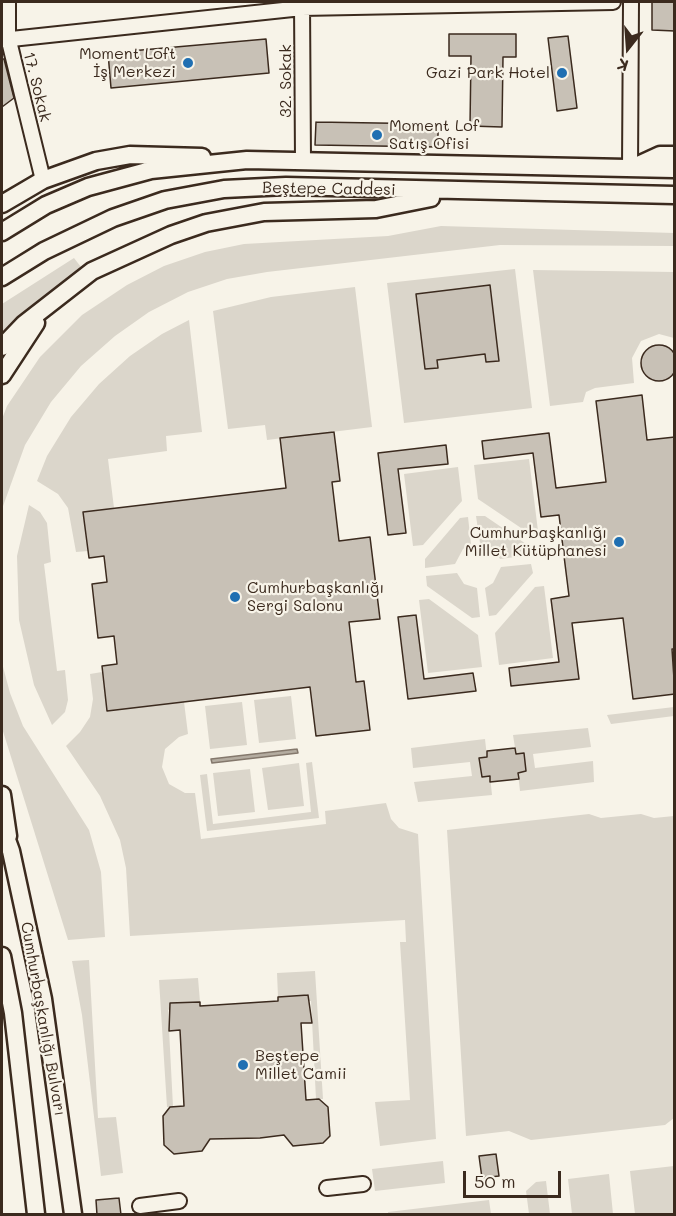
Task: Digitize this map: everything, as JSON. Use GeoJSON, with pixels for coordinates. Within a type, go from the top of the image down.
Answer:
{"type":"FeatureCollection","features":[{"type":"Feature","properties":{"kind":"main road","name":"Beştepe Caddesi"},"geometry":{"type":"LineString","coordinates":[[2,204],[43,180],[96,161],[130,155],[247,160],[675,169]]}},
{"type":"Feature","properties":{"kind":"main road"},"geometry":{"type":"LineString","coordinates":[[630,168],[660,155],[675,155]]}},
{"type":"Feature","properties":{"kind":"main road","name":"Beştepe Caddesi"},"geometry":{"type":"LineString","coordinates":[[2,232],[46,205],[88,188],[151,170],[247,160]]}},
{"type":"Feature","properties":{"kind":"main road","name":"Beştepe Caddesi"},"geometry":{"type":"LineString","coordinates":[[2,277],[76,235],[113,218],[165,200],[224,189],[286,186],[675,197]]}},
{"type":"Feature","properties":{"kind":"main road"},"geometry":{"type":"LineString","coordinates":[[2,347],[49,304],[92,271],[171,235],[206,223],[264,212],[376,209],[459,192]]}},
{"type":"Feature","properties":{"kind":"main road"},"geometry":{"type":"LineString","coordinates":[[2,375],[49,304]]}},
{"type":"Feature","properties":{"kind":"main road"},"geometry":{"type":"LineString","coordinates":[[2,795],[11,851]]}},
{"type":"Feature","properties":{"kind":"main road","name":"Cumhurbaşkanlığı Bulvarı"},"geometry":{"type":"LineString","coordinates":[[2,826],[11,851],[43,999],[73,1215]]}},
{"type":"Feature","properties":{"kind":"main road","name":"Cumhurbaşkanlığı Bulvarı"},"geometry":{"type":"LineString","coordinates":[[2,956],[13,1013],[36,1215]]}},
{"type":"Feature","properties":{"kind":"street","name":"17. Sokak"},"geometry":{"type":"LineString","coordinates":[[8,2],[5,38],[43,180]]}},
{"type":"Feature","properties":{"kind":"street"},"geometry":{"type":"LineString","coordinates":[[5,38],[161,25],[302,5],[613,2]]}},
{"type":"Feature","properties":{"kind":"street"},"geometry":{"type":"LineString","coordinates":[[630,168],[631,2]]}},
{"type":"Feature","properties":{"kind":"street","name":"32. Sokak"},"geometry":{"type":"LineString","coordinates":[[302,5],[303,160]]}},
{"type":"Feature","properties":{"kind":"street"},"geometry":{"type":"LineString","coordinates":[[327,1188],[363,1184]]}},
{"type":"Feature","properties":{"kind":"street"},"geometry":{"type":"LineString","coordinates":[[140,1206],[179,1201]]}},
{"type":"Feature","properties":{"kind":"shaded area"},"geometry":{"type":"Polygon","coordinates":[[[441,226],[674,233],[674,246],[500,245],[267,272],[227,279],[188,292],[149,312],[115,336],[81,366],[51,402],[25,445],[2,509],[2,419],[7,406],[40,357],[82,315],[127,285],[164,266],[205,252],[244,244],[388,236],[441,226]]]}},
{"type":"Feature","properties":{"kind":"shaded area"},"geometry":{"type":"Polygon","coordinates":[[[74,258],[81,267],[2,335],[2,304],[74,258]]]}},
{"type":"Feature","properties":{"kind":"shaded area"},"geometry":{"type":"Polygon","coordinates":[[[515,269],[532,408],[404,423],[387,283],[515,269]],[[477,287],[486,362],[498,361],[477,287]],[[428,293],[416,295],[425,369],[437,368],[428,293]]]}},
{"type":"Feature","properties":{"kind":"shaded area"},"geometry":{"type":"Polygon","coordinates":[[[533,270],[674,272],[674,338],[659,334],[641,341],[632,358],[634,383],[595,388],[586,392],[583,402],[550,406],[533,270]]]}},
{"type":"Feature","properties":{"kind":"shaded area"},"geometry":{"type":"Polygon","coordinates":[[[355,287],[372,427],[267,440],[265,425],[228,429],[213,311],[271,297],[355,287]]]}},
{"type":"Feature","properties":{"kind":"shaded area"},"geometry":{"type":"Polygon","coordinates":[[[189,320],[202,432],[166,436],[167,451],[108,459],[114,508],[83,512],[88,551],[76,552],[68,508],[58,494],[37,481],[47,456],[71,417],[99,384],[130,356],[162,334],[189,320]]]}},
{"type":"Feature","properties":{"kind":"shaded area"},"geometry":{"type":"Polygon","coordinates":[[[529,459],[538,531],[527,532],[478,499],[474,465],[529,459]]]}},
{"type":"Feature","properties":{"kind":"shaded area"},"geometry":{"type":"Polygon","coordinates":[[[458,467],[462,501],[423,545],[413,546],[404,474],[458,467]]]}},
{"type":"Feature","properties":{"kind":"shaded area"},"geometry":{"type":"Polygon","coordinates":[[[29,505],[40,512],[47,523],[51,562],[44,564],[57,671],[65,670],[68,700],[65,712],[52,725],[34,685],[19,620],[17,556],[29,505]]]}},
{"type":"Feature","properties":{"kind":"shaded area"},"geometry":{"type":"Polygon","coordinates":[[[476,516],[485,516],[529,546],[530,555],[500,559],[493,548],[480,543],[476,516]]]}},
{"type":"Feature","properties":{"kind":"shaded area"},"geometry":{"type":"Polygon","coordinates":[[[468,517],[471,544],[463,549],[455,564],[425,568],[425,559],[460,518],[468,517]]]}},
{"type":"Feature","properties":{"kind":"shaded area"},"geometry":{"type":"Polygon","coordinates":[[[531,564],[533,573],[496,615],[489,616],[485,588],[493,583],[501,567],[531,564]]]}},
{"type":"Feature","properties":{"kind":"shaded area"},"geometry":{"type":"Polygon","coordinates":[[[457,573],[464,584],[477,588],[480,617],[472,618],[427,586],[426,576],[457,573]]]}},
{"type":"Feature","properties":{"kind":"shaded area"},"geometry":{"type":"Polygon","coordinates":[[[544,586],[553,658],[499,665],[495,633],[535,587],[544,586]]]}},
{"type":"Feature","properties":{"kind":"shaded area"},"geometry":{"type":"Polygon","coordinates":[[[429,599],[478,635],[482,667],[428,673],[419,600],[429,599]]]}},
{"type":"Feature","properties":{"kind":"shaded area"},"geometry":{"type":"Polygon","coordinates":[[[2,663],[10,693],[23,726],[89,830],[101,872],[105,937],[68,940],[2,728],[2,663]]]}},
{"type":"Feature","properties":{"kind":"shaded area"},"geometry":{"type":"Polygon","coordinates":[[[102,672],[107,711],[184,702],[188,734],[179,737],[165,749],[162,767],[169,784],[185,793],[195,793],[201,839],[326,824],[325,811],[386,803],[391,819],[399,828],[418,834],[436,1139],[380,1146],[375,1102],[410,1100],[400,942],[406,942],[405,920],[130,936],[126,868],[120,840],[100,796],[66,746],[80,732],[90,717],[93,699],[90,674],[102,672]]]}},
{"type":"Feature","properties":{"kind":"shaded area"},"geometry":{"type":"Polygon","coordinates":[[[291,696],[296,739],[259,743],[254,700],[291,696]]]}},
{"type":"Feature","properties":{"kind":"shaded area"},"geometry":{"type":"Polygon","coordinates":[[[242,702],[247,745],[210,749],[205,706],[242,702]]]}},
{"type":"Feature","properties":{"kind":"shaded area"},"geometry":{"type":"Polygon","coordinates":[[[674,707],[674,716],[611,724],[607,715],[674,707]]]}},
{"type":"Feature","properties":{"kind":"shaded area"},"geometry":{"type":"Polygon","coordinates":[[[588,728],[591,747],[533,754],[535,768],[593,761],[594,782],[520,791],[518,773],[526,771],[524,753],[516,754],[513,735],[588,728]]]}},
{"type":"Feature","properties":{"kind":"shaded area"},"geometry":{"type":"Polygon","coordinates":[[[485,739],[487,757],[480,759],[482,776],[490,776],[492,795],[418,802],[414,782],[472,776],[470,762],[413,768],[411,748],[485,739]]]}},
{"type":"Feature","properties":{"kind":"shaded area"},"geometry":{"type":"Polygon","coordinates":[[[297,749],[298,753],[212,763],[211,759],[297,749]]]}},
{"type":"Feature","properties":{"kind":"shaded area"},"geometry":{"type":"Polygon","coordinates":[[[312,762],[319,818],[207,831],[200,775],[207,774],[213,824],[311,812],[306,763],[312,762]]]}},
{"type":"Feature","properties":{"kind":"shaded area"},"geometry":{"type":"Polygon","coordinates":[[[299,763],[304,806],[268,810],[262,768],[299,763]]]}},
{"type":"Feature","properties":{"kind":"shaded area"},"geometry":{"type":"Polygon","coordinates":[[[250,769],[255,812],[218,816],[213,773],[250,769]]]}},
{"type":"Feature","properties":{"kind":"shaded area"},"geometry":{"type":"Polygon","coordinates":[[[589,814],[601,818],[641,814],[654,818],[674,816],[674,1118],[665,1125],[531,1140],[509,1131],[466,1136],[447,830],[589,814]]]}},
{"type":"Feature","properties":{"kind":"shaded area"},"geometry":{"type":"Polygon","coordinates":[[[89,960],[98,1118],[116,1117],[123,1173],[101,1176],[82,1015],[72,961],[89,960]]]}},
{"type":"Feature","properties":{"kind":"shaded area"},"geometry":{"type":"Polygon","coordinates":[[[315,971],[323,1099],[316,1099],[311,1001],[308,1001],[307,995],[278,997],[277,973],[315,971]]]}},
{"type":"Feature","properties":{"kind":"shaded area"},"geometry":{"type":"Polygon","coordinates":[[[198,978],[200,1002],[170,1003],[168,1010],[173,1107],[167,1107],[159,980],[198,978]]]}},
{"type":"Feature","properties":{"kind":"shaded area"},"geometry":{"type":"Polygon","coordinates":[[[443,1161],[445,1183],[375,1191],[372,1169],[443,1161]]]}},
{"type":"Feature","properties":{"kind":"shaded area"},"geometry":{"type":"Polygon","coordinates":[[[674,1166],[674,1214],[635,1214],[630,1171],[674,1166]]]}},
{"type":"Feature","properties":{"kind":"shaded area"},"geometry":{"type":"Polygon","coordinates":[[[609,1174],[613,1214],[572,1214],[568,1179],[609,1174]]]}},
{"type":"Feature","properties":{"kind":"shaded area"},"geometry":{"type":"Polygon","coordinates":[[[546,1181],[550,1214],[529,1214],[526,1191],[536,1182],[546,1181]]]}},
{"type":"Feature","properties":{"kind":"shaded area"},"geometry":{"type":"Polygon","coordinates":[[[489,1200],[491,1214],[388,1214],[388,1212],[489,1200]]]}},
{"type":"Feature","properties":{"kind":"building"},"geometry":{"type":"Polygon","coordinates":[[[652,2],[675,2],[675,31],[652,30],[652,2]]]}},
{"type":"Feature","properties":{"kind":"building"},"geometry":{"type":"Polygon","coordinates":[[[449,34],[516,34],[516,57],[503,57],[502,127],[470,126],[471,56],[449,56],[449,34]]]}},
{"type":"Feature","properties":{"kind":"building","name":"Gazi Park Hotel"},"geometry":{"type":"Polygon","coordinates":[[[568,36],[577,108],[557,111],[548,38],[568,36]]]}},
{"type":"Feature","properties":{"kind":"building","name":"Moment Loft İş Merkezi"},"geometry":{"type":"Polygon","coordinates":[[[266,39],[269,73],[111,88],[108,53],[266,39]]]}},
{"type":"Feature","properties":{"kind":"building"},"geometry":{"type":"Polygon","coordinates":[[[2,59],[4,59],[14,98],[2,107],[2,59]]]}},
{"type":"Feature","properties":{"kind":"building","name":"Moment Lof Satış Ofisi"},"geometry":{"type":"Polygon","coordinates":[[[316,122],[438,124],[438,147],[315,145],[316,122]]]}},
{"type":"Feature","properties":{"kind":"building"},"geometry":{"type":"Polygon","coordinates":[[[490,285],[499,361],[486,362],[485,354],[437,360],[438,368],[425,369],[416,294],[490,285]]]}},
{"type":"Feature","properties":{"kind":"building"},"geometry":{"type":"Polygon","coordinates":[[[659,345],[672,350],[677,363],[672,376],[659,381],[646,376],[641,363],[646,350],[659,345]]]}},
{"type":"Feature","properties":{"kind":"building","name":"Cumhurbaşkanlığı Millet Kütüphanesi"},"geometry":{"type":"Polygon","coordinates":[[[642,395],[647,440],[675,437],[675,649],[672,649],[675,694],[633,699],[623,618],[572,623],[579,679],[511,686],[509,668],[559,662],[551,599],[569,596],[559,515],[541,517],[533,453],[484,459],[482,441],[549,433],[556,488],[606,482],[596,401],[642,395]]]}},
{"type":"Feature","properties":{"kind":"building","name":"Cumhurbaşkanlığı Sergi Salonu"},"geometry":{"type":"Polygon","coordinates":[[[334,432],[340,481],[332,482],[339,541],[370,537],[380,619],[349,622],[356,682],[364,681],[370,730],[316,736],[310,687],[107,711],[102,666],[117,664],[114,636],[98,638],[92,584],[107,582],[104,556],[89,558],[83,512],[286,488],[280,438],[334,432]]]}},
{"type":"Feature","properties":{"kind":"building"},"geometry":{"type":"Polygon","coordinates":[[[446,445],[448,464],[398,469],[406,533],[388,535],[378,453],[446,445]]]}},
{"type":"Feature","properties":{"kind":"building"},"geometry":{"type":"Polygon","coordinates":[[[416,615],[424,679],[473,673],[476,691],[408,699],[398,617],[416,615]]]}},
{"type":"Feature","properties":{"kind":"building"},"geometry":{"type":"Polygon","coordinates":[[[515,748],[516,754],[524,753],[526,771],[518,773],[519,779],[490,782],[490,776],[482,777],[479,758],[487,757],[487,751],[515,748]]]}},
{"type":"Feature","properties":{"kind":"building","name":"Beştepe Millet Camii"},"geometry":{"type":"Polygon","coordinates":[[[308,995],[312,1023],[301,1023],[306,1100],[319,1099],[328,1107],[330,1136],[323,1143],[293,1146],[284,1135],[210,1139],[202,1151],[174,1154],[164,1145],[163,1116],[170,1107],[184,1106],[180,1030],[169,1031],[170,1003],[200,1002],[200,1006],[278,1001],[278,997],[308,995]]]}},
{"type":"Feature","properties":{"kind":"building"},"geometry":{"type":"Polygon","coordinates":[[[496,1154],[499,1176],[482,1178],[479,1156],[496,1154]]]}},
{"type":"Feature","properties":{"kind":"building"},"geometry":{"type":"Polygon","coordinates":[[[119,1198],[121,1215],[97,1215],[96,1200],[119,1198]]]}},
{"type":"Feature","properties":{"kind":"place","name":"Moment Loft İş Merkezi"},"geometry":{"type":"Point","coordinates":[188,63]}},
{"type":"Feature","properties":{"kind":"place","name":"Gazi Park Hotel"},"geometry":{"type":"Point","coordinates":[562,73]}},
{"type":"Feature","properties":{"kind":"place","name":"Moment Lof Satış Ofisi"},"geometry":{"type":"Point","coordinates":[377,135]}},
{"type":"Feature","properties":{"kind":"place","name":"Cumhurbaşkanlığı Millet Kütüphanesi"},"geometry":{"type":"Point","coordinates":[619,542]}},
{"type":"Feature","properties":{"kind":"place","name":"Cumhurbaşkanlığı Sergi Salonu"},"geometry":{"type":"Point","coordinates":[235,597]}},
{"type":"Feature","properties":{"kind":"place","name":"Beştepe Millet Camii"},"geometry":{"type":"Point","coordinates":[243,1065]}}]}
